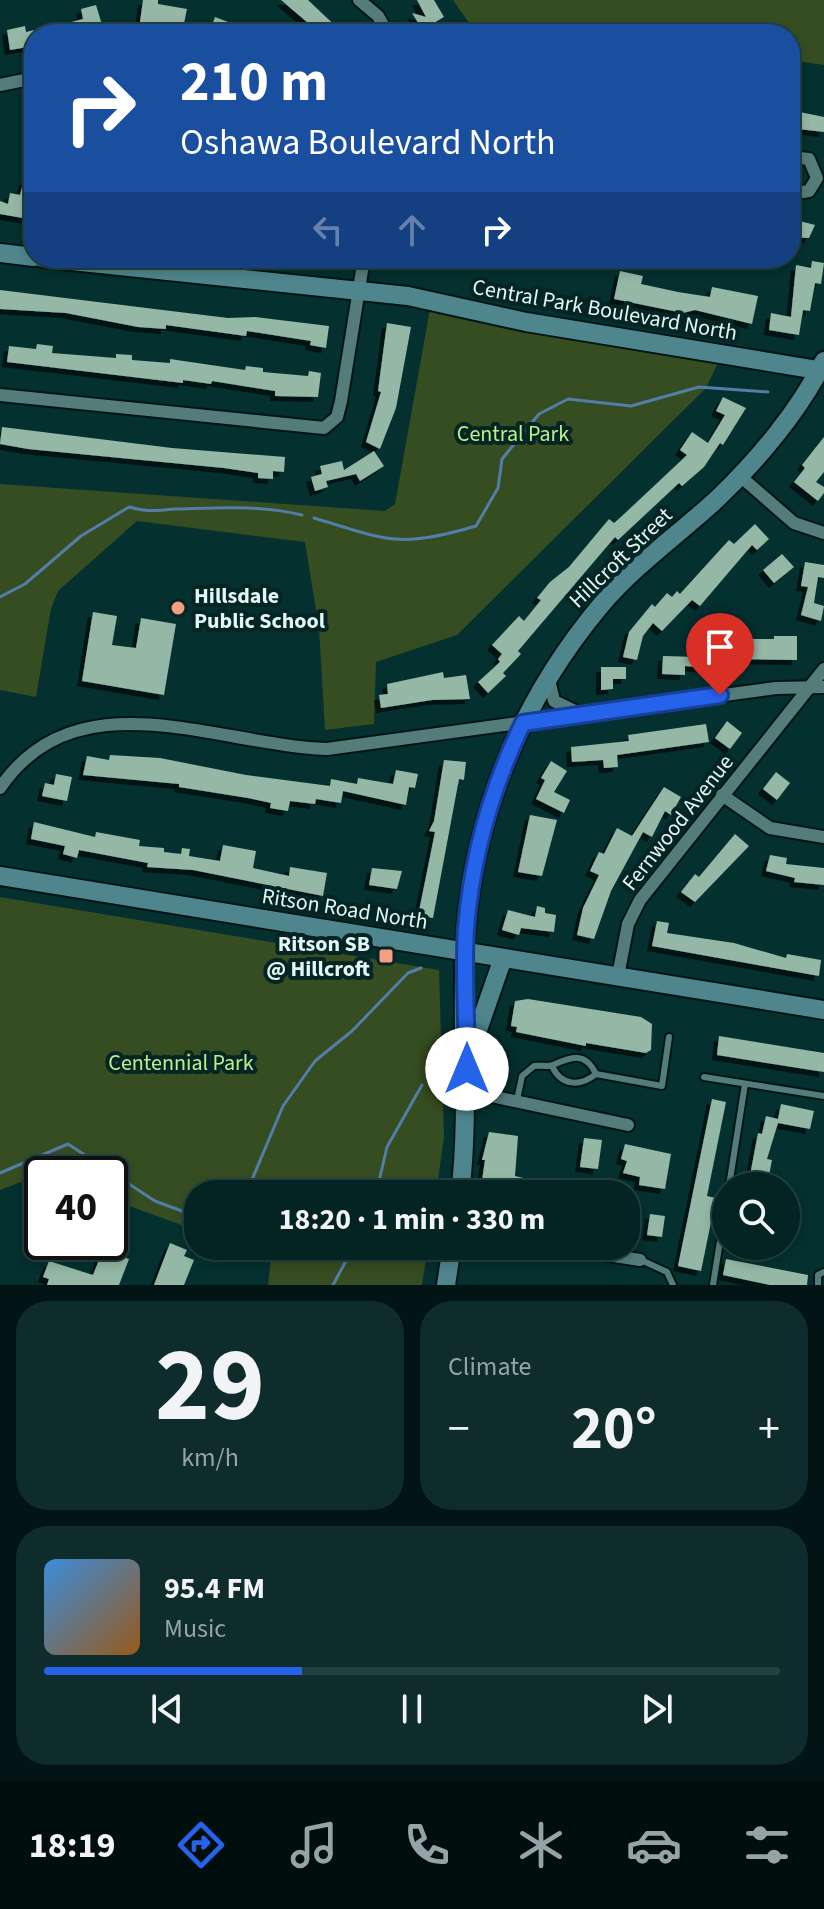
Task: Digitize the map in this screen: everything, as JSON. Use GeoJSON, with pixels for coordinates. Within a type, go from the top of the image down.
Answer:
{"type":"FeatureCollection","features":[{"type":"Feature","properties":{"kind":"street"},"geometry":{"type":"LineString","coordinates":[[359,0],[378,16],[382,24]]}},
{"type":"Feature","properties":{"kind":"street"},"geometry":{"type":"LineString","coordinates":[[0,85],[24,80]]}},
{"type":"Feature","properties":{"kind":"street"},"geometry":{"type":"LineString","coordinates":[[800,158],[809,159],[820,178],[809,191],[800,192]]}},
{"type":"Feature","properties":{"kind":"street"},"geometry":{"type":"LineString","coordinates":[[0,253],[24,256]]}},
{"type":"Feature","properties":{"kind":"street","name":"Central Park Boulevard North"},"geometry":{"type":"LineString","coordinates":[[227,268],[359,292],[408,296],[526,322],[822,367]]}},
{"type":"Feature","properties":{"kind":"street"},"geometry":{"type":"LineString","coordinates":[[0,395],[324,428],[337,417],[341,401],[363,268]]}},
{"type":"Feature","properties":{"kind":"street","name":"Hillcroft Street"},"geometry":{"type":"LineString","coordinates":[[461,1180],[467,1095],[467,919],[482,834],[499,779],[523,723],[550,673],[604,601],[740,476],[822,367]]}},
{"type":"Feature","properties":{"kind":"street"},"geometry":{"type":"LineString","coordinates":[[740,476],[794,523],[824,533]]}},
{"type":"Feature","properties":{"kind":"street","name":"Fernwood Avenue"},"geometry":{"type":"LineString","coordinates":[[618,976],[628,924],[640,900],[824,669]]}},
{"type":"Feature","properties":{"kind":"street"},"geometry":{"type":"LineString","coordinates":[[550,673],[549,687],[554,701],[580,714]]}},
{"type":"Feature","properties":{"kind":"street"},"geometry":{"type":"LineString","coordinates":[[0,788],[23,759],[52,739],[88,725],[117,721],[285,747],[327,749],[776,688],[824,687]]}},
{"type":"Feature","properties":{"kind":"street"},"geometry":{"type":"LineString","coordinates":[[722,795],[770,828],[824,837]]}},
{"type":"Feature","properties":{"kind":"street","name":"Ritson Road North"},"geometry":{"type":"LineString","coordinates":[[0,876],[824,1010]]}},
{"type":"Feature","properties":{"kind":"street"},"geometry":{"type":"LineString","coordinates":[[467,1069],[503,958]]}},
{"type":"Feature","properties":{"kind":"street"},"geometry":{"type":"LineString","coordinates":[[467,1095],[516,1101],[628,1125]]}},
{"type":"Feature","properties":{"kind":"street"},"geometry":{"type":"LineString","coordinates":[[446,1285],[450,1260]]}},
{"type":"Feature","properties":{"kind":"lane"},"geometry":{"type":"LineString","coordinates":[[552,1066],[562,1080],[572,1083],[596,1074],[662,1086],[669,1037]]}},
{"type":"Feature","properties":{"kind":"lane"},"geometry":{"type":"LineString","coordinates":[[516,1101],[519,1081],[534,1066],[552,1066],[561,1058],[578,1057],[588,1062],[596,1074]]}},
{"type":"Feature","properties":{"kind":"lane"},"geometry":{"type":"LineString","coordinates":[[704,1077],[824,1096]]}},
{"type":"Feature","properties":{"kind":"lane"},"geometry":{"type":"LineString","coordinates":[[731,1172],[745,1084]]}},
{"type":"Feature","properties":{"kind":"lane"},"geometry":{"type":"LineString","coordinates":[[640,1260],[667,1272],[673,1285]]}},
{"type":"Feature","properties":{"kind":"lane"},"geometry":{"type":"LineString","coordinates":[[713,1285],[717,1260]]}},
{"type":"Feature","properties":{"kind":"lane"},"geometry":{"type":"LineString","coordinates":[[818,1285],[818,1275],[824,1272]]}},
{"type":"Feature","properties":{"kind":"green space"},"geometry":{"type":"Polygon","coordinates":[[[453,0],[824,0],[824,65],[800,61],[800,24],[470,24],[453,0]]]}},
{"type":"Feature","properties":{"kind":"green space","name":"Central Park"},"geometry":{"type":"Polygon","coordinates":[[[430,309],[526,331],[718,363],[706,388],[457,635],[376,662],[374,724],[325,730],[319,629],[305,542],[137,521],[58,591],[51,609],[36,697],[0,690],[0,484],[385,511],[395,504],[430,309]]]}},
{"type":"Feature","properties":{"kind":"green space","name":"Centennial Park"},"geometry":{"type":"Polygon","coordinates":[[[0,897],[439,970],[444,1137],[438,1180],[184,1180],[184,1226],[128,1206],[128,1156],[24,1156],[24,1181],[0,1190],[0,897]]]}},
{"type":"Feature","properties":{"kind":"green space"},"geometry":{"type":"Polygon","coordinates":[[[271,1260],[426,1260],[422,1285],[268,1285],[271,1260]]]}},
{"type":"Feature","properties":{"kind":"building"},"geometry":{"type":"Polygon","coordinates":[[[143,0],[158,0],[158,4],[187,9],[184,24],[140,22],[143,0]]]}},
{"type":"Feature","properties":{"kind":"building"},"geometry":{"type":"Polygon","coordinates":[[[281,0],[308,0],[333,24],[309,24],[281,0]]]}},
{"type":"Feature","properties":{"kind":"building"},"geometry":{"type":"Polygon","coordinates":[[[417,0],[434,0],[444,17],[432,24],[419,24],[412,13],[426,17],[417,0]]]}},
{"type":"Feature","properties":{"kind":"building"},"geometry":{"type":"Polygon","coordinates":[[[96,5],[102,24],[64,24],[83,19],[81,9],[96,5]]]}},
{"type":"Feature","properties":{"kind":"building"},"geometry":{"type":"Polygon","coordinates":[[[215,17],[230,24],[213,24],[215,17]]]}},
{"type":"Feature","properties":{"kind":"building"},"geometry":{"type":"Polygon","coordinates":[[[24,26],[24,48],[10,50],[7,30],[24,26]]]}},
{"type":"Feature","properties":{"kind":"building"},"geometry":{"type":"Polygon","coordinates":[[[800,112],[824,117],[824,132],[800,129],[800,112]]]}},
{"type":"Feature","properties":{"kind":"building"},"geometry":{"type":"Polygon","coordinates":[[[24,180],[24,218],[0,214],[0,201],[8,204],[10,193],[20,195],[24,180]]]}},
{"type":"Feature","properties":{"kind":"building"},"geometry":{"type":"Polygon","coordinates":[[[800,221],[815,225],[809,238],[800,238],[800,221]]]}},
{"type":"Feature","properties":{"kind":"building"},"geometry":{"type":"Polygon","coordinates":[[[812,261],[824,263],[821,284],[815,283],[810,311],[803,310],[799,335],[769,330],[771,313],[791,317],[796,268],[811,268],[812,261]]]}},
{"type":"Feature","properties":{"kind":"building"},"geometry":{"type":"Polygon","coordinates":[[[620,271],[643,276],[641,284],[678,292],[710,297],[712,287],[758,296],[752,324],[695,310],[683,313],[614,299],[620,271]]]}},
{"type":"Feature","properties":{"kind":"building"},"geometry":{"type":"Polygon","coordinates":[[[0,290],[228,318],[255,317],[329,326],[326,348],[310,345],[311,341],[247,331],[246,336],[166,325],[166,329],[138,327],[66,313],[0,309],[0,290]]]}},
{"type":"Feature","properties":{"kind":"building"},"geometry":{"type":"Polygon","coordinates":[[[387,323],[411,327],[396,408],[380,449],[366,442],[381,392],[378,391],[387,323]]]}},
{"type":"Feature","properties":{"kind":"building"},"geometry":{"type":"Polygon","coordinates":[[[37,344],[53,346],[52,353],[116,358],[116,354],[132,355],[132,360],[170,363],[170,359],[245,370],[246,366],[263,368],[263,372],[308,376],[309,371],[321,373],[318,397],[275,396],[275,391],[212,381],[211,384],[183,380],[183,383],[7,362],[9,346],[36,349],[37,344]]]}},
{"type":"Feature","properties":{"kind":"building"},"geometry":{"type":"Polygon","coordinates":[[[723,397],[746,408],[723,445],[720,443],[704,467],[682,486],[679,483],[618,540],[615,537],[518,651],[521,654],[503,673],[506,676],[488,693],[478,682],[500,662],[498,659],[502,654],[492,645],[519,616],[524,621],[541,600],[537,598],[550,582],[569,567],[609,519],[614,523],[687,455],[680,450],[692,432],[708,443],[725,415],[716,411],[723,397]]]}},
{"type":"Feature","properties":{"kind":"building"},"geometry":{"type":"Polygon","coordinates":[[[2,427],[172,448],[285,457],[284,472],[273,471],[273,479],[258,478],[258,473],[224,468],[28,449],[0,444],[2,427]]]}},
{"type":"Feature","properties":{"kind":"building"},"geometry":{"type":"Polygon","coordinates":[[[824,437],[824,472],[816,482],[824,487],[824,493],[818,501],[794,482],[805,468],[802,465],[824,437]]]}},
{"type":"Feature","properties":{"kind":"building"},"geometry":{"type":"Polygon","coordinates":[[[374,451],[384,466],[360,481],[356,474],[326,481],[328,487],[315,491],[311,477],[322,474],[320,466],[342,461],[344,470],[374,451]]]}},
{"type":"Feature","properties":{"kind":"building"},"geometry":{"type":"Polygon","coordinates":[[[755,524],[769,539],[757,550],[752,545],[700,606],[692,600],[662,631],[653,623],[643,636],[637,660],[623,657],[629,632],[652,604],[655,607],[667,593],[672,597],[677,591],[680,594],[729,540],[734,544],[755,524]]]}},
{"type":"Feature","properties":{"kind":"building"},"geometry":{"type":"Polygon","coordinates":[[[782,554],[794,567],[774,583],[763,570],[782,554]]]}},
{"type":"Feature","properties":{"kind":"building"},"geometry":{"type":"Polygon","coordinates":[[[805,562],[824,565],[824,578],[818,577],[814,603],[824,606],[821,621],[801,615],[808,587],[801,586],[805,562]]]}},
{"type":"Feature","properties":{"kind":"building"},"geometry":{"type":"Polygon","coordinates":[[[93,612],[117,616],[112,645],[136,648],[141,618],[176,624],[164,695],[82,681],[93,612]]]}},
{"type":"Feature","properties":{"kind":"building"},"geometry":{"type":"Polygon","coordinates":[[[774,636],[797,636],[797,660],[726,659],[726,639],[774,639],[774,636]]]}},
{"type":"Feature","properties":{"kind":"building"},"geometry":{"type":"Polygon","coordinates":[[[699,650],[719,652],[718,669],[685,666],[685,675],[662,674],[663,656],[698,657],[699,650]]]}},
{"type":"Feature","properties":{"kind":"building"},"geometry":{"type":"Polygon","coordinates":[[[601,667],[626,667],[626,679],[613,679],[613,689],[601,690],[601,667]]]}},
{"type":"Feature","properties":{"kind":"building"},"geometry":{"type":"Polygon","coordinates":[[[443,672],[444,678],[466,675],[470,699],[432,700],[381,708],[379,695],[388,694],[387,684],[443,672]]]}},
{"type":"Feature","properties":{"kind":"building"},"geometry":{"type":"Polygon","coordinates":[[[727,721],[742,733],[730,749],[715,738],[727,721]]]}},
{"type":"Feature","properties":{"kind":"building"},"geometry":{"type":"Polygon","coordinates":[[[706,724],[709,742],[617,755],[618,767],[604,768],[603,760],[572,762],[571,747],[629,741],[628,735],[706,724]]]}},
{"type":"Feature","properties":{"kind":"building"},"geometry":{"type":"Polygon","coordinates":[[[110,755],[160,758],[246,775],[330,786],[331,779],[357,784],[358,778],[393,784],[396,770],[418,774],[415,788],[409,787],[406,805],[343,791],[341,803],[316,799],[315,804],[290,801],[288,811],[270,808],[271,803],[179,787],[179,784],[83,775],[87,756],[109,760],[110,755]]]}},
{"type":"Feature","properties":{"kind":"building"},"geometry":{"type":"Polygon","coordinates":[[[444,760],[466,762],[464,780],[459,779],[433,918],[418,916],[435,832],[429,831],[434,821],[444,760]]]}},
{"type":"Feature","properties":{"kind":"building"},"geometry":{"type":"Polygon","coordinates":[[[551,761],[567,771],[554,792],[570,800],[564,813],[536,799],[545,780],[541,778],[551,761]]]}},
{"type":"Feature","properties":{"kind":"building"},"geometry":{"type":"Polygon","coordinates":[[[776,772],[790,783],[777,800],[763,789],[776,772]]]}},
{"type":"Feature","properties":{"kind":"building"},"geometry":{"type":"Polygon","coordinates":[[[56,774],[72,777],[67,801],[42,796],[45,783],[54,785],[56,774]]]}},
{"type":"Feature","properties":{"kind":"building"},"geometry":{"type":"Polygon","coordinates":[[[664,787],[681,797],[671,815],[665,811],[652,837],[643,832],[611,891],[594,939],[577,935],[583,908],[599,875],[590,871],[599,852],[604,854],[617,828],[632,836],[664,787]]]}},
{"type":"Feature","properties":{"kind":"building"},"geometry":{"type":"Polygon","coordinates":[[[530,815],[557,820],[542,876],[518,872],[530,815]]]}},
{"type":"Feature","properties":{"kind":"building"},"geometry":{"type":"Polygon","coordinates":[[[34,822],[95,837],[96,832],[140,840],[139,846],[164,848],[164,852],[181,854],[182,848],[190,849],[189,856],[220,861],[223,845],[256,851],[253,868],[289,876],[290,867],[327,873],[323,896],[193,870],[147,867],[148,863],[79,850],[77,858],[63,854],[65,846],[31,839],[34,822]]]}},
{"type":"Feature","properties":{"kind":"building"},"geometry":{"type":"Polygon","coordinates":[[[735,834],[749,846],[695,902],[681,892],[695,874],[699,877],[735,834]]]}},
{"type":"Feature","properties":{"kind":"building"},"geometry":{"type":"Polygon","coordinates":[[[770,855],[787,858],[786,864],[824,868],[824,885],[794,882],[795,878],[766,871],[770,855]]]}},
{"type":"Feature","properties":{"kind":"building"},"geometry":{"type":"Polygon","coordinates":[[[372,868],[402,871],[397,889],[369,885],[372,868]]]}},
{"type":"Feature","properties":{"kind":"building"},"geometry":{"type":"Polygon","coordinates":[[[537,906],[545,908],[545,913],[556,915],[554,932],[521,928],[519,935],[502,930],[508,910],[535,917],[537,906]]]}},
{"type":"Feature","properties":{"kind":"building"},"geometry":{"type":"Polygon","coordinates":[[[657,921],[669,923],[667,933],[734,943],[786,958],[787,954],[821,960],[819,976],[652,946],[657,921]]]}},
{"type":"Feature","properties":{"kind":"building"},"geometry":{"type":"Polygon","coordinates":[[[528,999],[641,1017],[652,1024],[651,1050],[646,1053],[586,1043],[586,1046],[516,1032],[517,1027],[511,1026],[515,1001],[528,999]]]}},
{"type":"Feature","properties":{"kind":"building"},"geometry":{"type":"Polygon","coordinates":[[[719,1036],[824,1053],[824,1072],[717,1055],[719,1036]]]}},
{"type":"Feature","properties":{"kind":"building"},"geometry":{"type":"Polygon","coordinates":[[[712,1099],[726,1102],[707,1196],[712,1197],[712,1217],[701,1271],[678,1266],[712,1099]]]}},
{"type":"Feature","properties":{"kind":"building"},"geometry":{"type":"Polygon","coordinates":[[[781,1104],[814,1111],[810,1129],[778,1123],[767,1159],[772,1160],[770,1172],[751,1172],[758,1133],[762,1134],[766,1116],[778,1119],[781,1104]]]}},
{"type":"Feature","properties":{"kind":"building"},"geometry":{"type":"Polygon","coordinates":[[[489,1132],[518,1136],[515,1176],[532,1180],[482,1180],[485,1160],[482,1160],[489,1132]]]}},
{"type":"Feature","properties":{"kind":"building"},"geometry":{"type":"Polygon","coordinates":[[[584,1138],[602,1140],[598,1169],[580,1167],[584,1138]]]}},
{"type":"Feature","properties":{"kind":"building"},"geometry":{"type":"Polygon","coordinates":[[[625,1144],[671,1154],[665,1189],[640,1185],[640,1177],[623,1173],[627,1161],[621,1159],[625,1144]]]}},
{"type":"Feature","properties":{"kind":"building"},"geometry":{"type":"Polygon","coordinates":[[[650,1214],[665,1216],[662,1237],[647,1235],[650,1214]]]}},
{"type":"Feature","properties":{"kind":"building"},"geometry":{"type":"Polygon","coordinates":[[[170,1243],[184,1249],[184,1260],[194,1260],[184,1285],[154,1285],[170,1243]]]}},
{"type":"Feature","properties":{"kind":"building"},"geometry":{"type":"Polygon","coordinates":[[[129,1259],[119,1285],[47,1285],[49,1279],[43,1277],[49,1261],[93,1275],[99,1260],[129,1259]]]}},
{"type":"Feature","properties":{"kind":"building"},"geometry":{"type":"Polygon","coordinates":[[[726,1260],[731,1260],[808,1275],[807,1285],[770,1285],[723,1275],[726,1260]]]}},
{"type":"Feature","properties":{"kind":"waterway"},"geometry":{"type":"LineString","coordinates":[[314,518],[394,539],[428,538],[476,526],[498,488],[502,459],[539,414],[568,399],[631,406],[699,387],[768,392]]}},
{"type":"Feature","properties":{"kind":"waterway"},"geometry":{"type":"LineString","coordinates":[[0,597],[25,584],[81,536],[129,507],[154,511],[256,508],[302,515]]}},
{"type":"Feature","properties":{"kind":"waterway"},"geometry":{"type":"LineString","coordinates":[[252,1180],[283,1106],[315,1061],[352,1031],[408,973],[421,968]]}},
{"type":"Feature","properties":{"kind":"waterway"},"geometry":{"type":"LineString","coordinates":[[379,1180],[387,1147],[422,1085]]}},
{"type":"Feature","properties":{"kind":"waterway"},"geometry":{"type":"LineString","coordinates":[[0,1173],[68,1144],[155,1201],[184,1212]]}},
{"type":"Feature","properties":{"kind":"waterway"},"geometry":{"type":"LineString","coordinates":[[333,1285],[346,1260]]}},
{"type":"Feature","properties":{"kind":"place","name":"Hillsdale Public School"},"geometry":{"type":"Point","coordinates":[178,608]}},
{"type":"Feature","properties":{"kind":"place","name":"Ritson SB @ Hillcroft"},"geometry":{"type":"Point","coordinates":[386,956]}},
{"type":"Feature","properties":{"kind":"route"},"geometry":{"type":"LineString","coordinates":[[467,1069],[466,932],[477,858],[499,779],[523,723],[720,695]]}}]}
